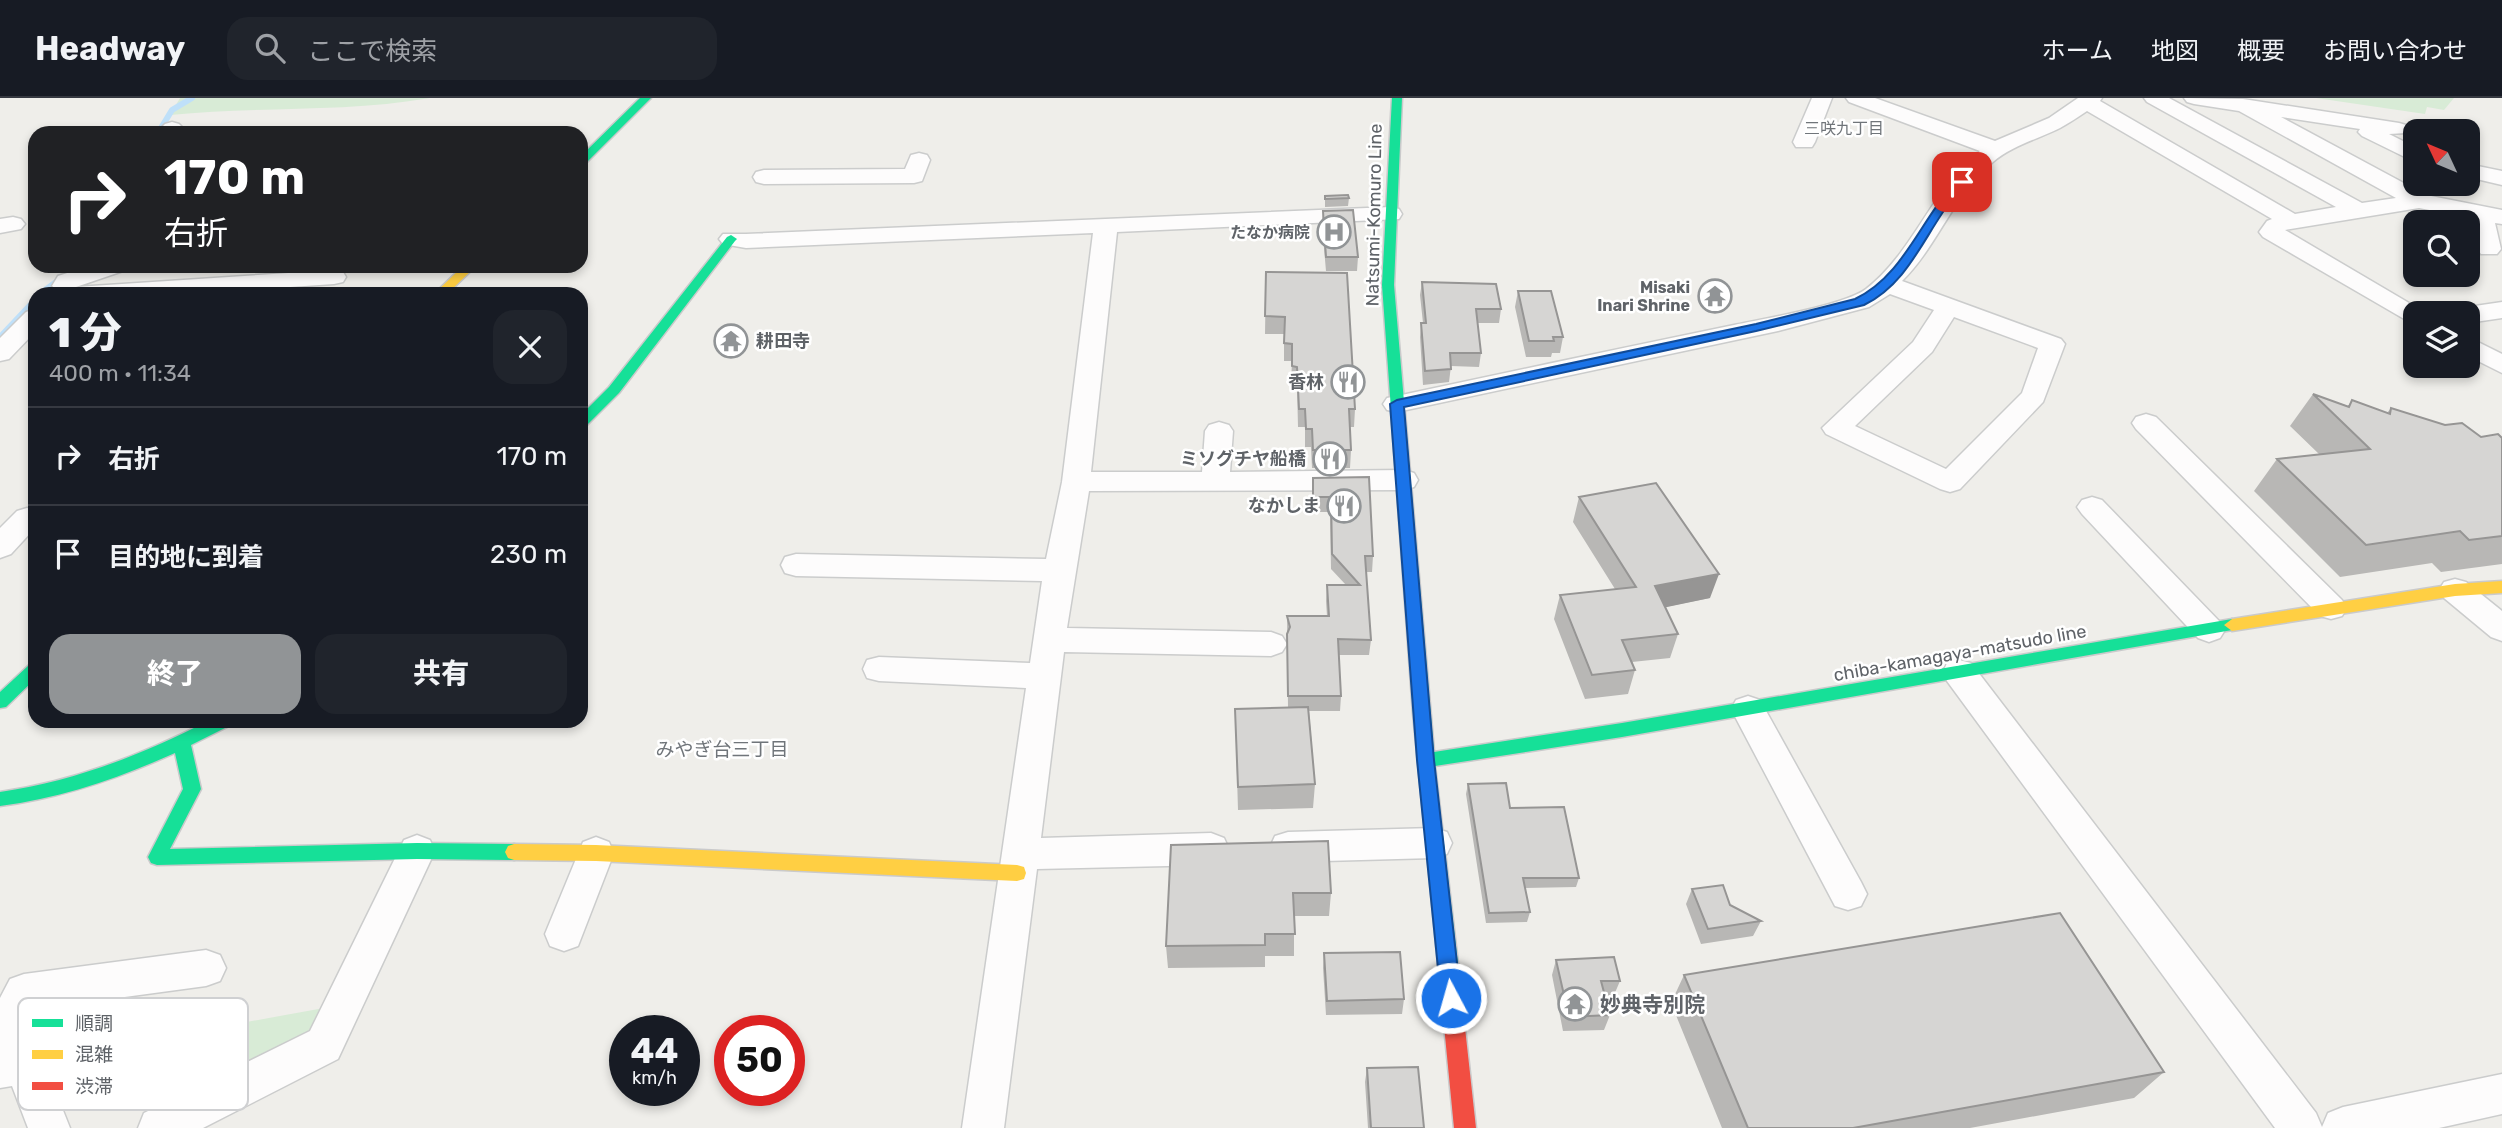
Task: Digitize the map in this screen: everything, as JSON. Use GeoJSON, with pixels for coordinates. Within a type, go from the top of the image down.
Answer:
{"type":"FeatureCollection","features":[{"type":"Feature","properties":{"kind":"main road"},"geometry":{"type":"LineString","coordinates":[[588,155],[646,98]]}},
{"type":"Feature","properties":{"kind":"main road","name":"Natsumi-Komuro Line"},"geometry":{"type":"LineString","coordinates":[[1397,98],[1388,285],[1426,760],[1465,1128]]}},
{"type":"Feature","properties":{"kind":"main road"},"geometry":{"type":"LineString","coordinates":[[588,416],[614,390],[731,239]]}},
{"type":"Feature","properties":{"kind":"main road"},"geometry":{"type":"LineString","coordinates":[[448,287],[462,273]]}},
{"type":"Feature","properties":{"kind":"main road","name":"chiba-kamagaya-matsudo line"},"geometry":{"type":"LineString","coordinates":[[1426,760],[1748,709],[2332,608],[2455,590],[2502,587]]}},
{"type":"Feature","properties":{"kind":"main road"},"geometry":{"type":"LineString","coordinates":[[0,702],[28,676]]}},
{"type":"Feature","properties":{"kind":"main road"},"geometry":{"type":"LineString","coordinates":[[0,799],[26,798],[61,789],[183,743],[210,728]]}},
{"type":"Feature","properties":{"kind":"main road"},"geometry":{"type":"LineString","coordinates":[[183,743],[192,789],[157,858],[417,851],[1019,863]]}},
{"type":"Feature","properties":{"kind":"street"},"geometry":{"type":"LineString","coordinates":[[1804,142],[1822,98]]}},
{"type":"Feature","properties":{"kind":"street"},"geometry":{"type":"LineString","coordinates":[[1856,98],[1996,149]]}},
{"type":"Feature","properties":{"kind":"street"},"geometry":{"type":"LineString","coordinates":[[2154,98],[2358,210]]}},
{"type":"Feature","properties":{"kind":"street"},"geometry":{"type":"LineString","coordinates":[[2194,98],[2399,129]]}},
{"type":"Feature","properties":{"kind":"street"},"geometry":{"type":"LineString","coordinates":[[1397,404],[1860,302],[1874,295],[1901,269],[1949,195],[1984,158],[1996,149],[2056,122],[2090,100],[2291,221]]}},
{"type":"Feature","properties":{"kind":"street"},"geometry":{"type":"LineString","coordinates":[[2243,105],[2419,201],[2492,215],[2489,249]]}},
{"type":"Feature","properties":{"kind":"street"},"geometry":{"type":"LineString","coordinates":[[2345,120],[2403,149]]}},
{"type":"Feature","properties":{"kind":"street"},"geometry":{"type":"LineString","coordinates":[[764,177],[914,176],[919,160]]}},
{"type":"Feature","properties":{"kind":"street"},"geometry":{"type":"LineString","coordinates":[[2480,173],[2502,178]]}},
{"type":"Feature","properties":{"kind":"street"},"geometry":{"type":"LineString","coordinates":[[2403,308],[2271,232],[2275,226],[2291,221],[2419,201]]}},
{"type":"Feature","properties":{"kind":"street"},"geometry":{"type":"LineString","coordinates":[[731,239],[746,242],[1391,214]]}},
{"type":"Feature","properties":{"kind":"street"},"geometry":{"type":"LineString","coordinates":[[983,1128],[1059,570],[1076,482],[1106,225]]}},
{"type":"Feature","properties":{"kind":"street"},"geometry":{"type":"LineString","coordinates":[[63,287],[68,281],[93,273]]}},
{"type":"Feature","properties":{"kind":"street"},"geometry":{"type":"LineString","coordinates":[[156,287],[317,273]]}},
{"type":"Feature","properties":{"kind":"street"},"geometry":{"type":"LineString","coordinates":[[322,287],[338,273]]}},
{"type":"Feature","properties":{"kind":"street"},"geometry":{"type":"LineString","coordinates":[[1886,284],[2052,344],[2034,396],[1950,482],[1836,428],[1923,347],[1948,307]]}},
{"type":"Feature","properties":{"kind":"street"},"geometry":{"type":"LineString","coordinates":[[2480,313],[2502,310]]}},
{"type":"Feature","properties":{"kind":"street"},"geometry":{"type":"LineString","coordinates":[[0,353],[28,324]]}},
{"type":"Feature","properties":{"kind":"street"},"geometry":{"type":"LineString","coordinates":[[2480,345],[2502,343]]}},
{"type":"Feature","properties":{"kind":"street"},"geometry":{"type":"LineString","coordinates":[[2480,352],[2502,365]]}},
{"type":"Feature","properties":{"kind":"street"},"geometry":{"type":"LineString","coordinates":[[2146,423],[2332,608]]}},
{"type":"Feature","properties":{"kind":"street"},"geometry":{"type":"LineString","coordinates":[[1215,481],[1219,431]]}},
{"type":"Feature","properties":{"kind":"street"},"geometry":{"type":"LineString","coordinates":[[1076,482],[1404,480]]}},
{"type":"Feature","properties":{"kind":"street"},"geometry":{"type":"LineString","coordinates":[[2092,507],[2209,630]]}},
{"type":"Feature","properties":{"kind":"street"},"geometry":{"type":"LineString","coordinates":[[0,547],[27,518]]}},
{"type":"Feature","properties":{"kind":"street"},"geometry":{"type":"LineString","coordinates":[[796,565],[1059,570]]}},
{"type":"Feature","properties":{"kind":"street"},"geometry":{"type":"LineString","coordinates":[[2455,590],[2502,629]]}},
{"type":"Feature","properties":{"kind":"street"},"geometry":{"type":"LineString","coordinates":[[1049,640],[1271,644]]}},
{"type":"Feature","properties":{"kind":"street"},"geometry":{"type":"LineString","coordinates":[[879,669],[1044,676]]}},
{"type":"Feature","properties":{"kind":"street"},"geometry":{"type":"LineString","coordinates":[[1959,672],[2301,1128]]}},
{"type":"Feature","properties":{"kind":"street"},"geometry":{"type":"LineString","coordinates":[[1748,709],[1848,894]]}},
{"type":"Feature","properties":{"kind":"street"},"geometry":{"type":"LineString","coordinates":[[1019,863],[1246,848],[1434,843]]}},
{"type":"Feature","properties":{"kind":"street"},"geometry":{"type":"LineString","coordinates":[[248,1083],[324,1045],[417,851]]}},
{"type":"Feature","properties":{"kind":"street"},"geometry":{"type":"LineString","coordinates":[[564,934],[596,853]]}},
{"type":"Feature","properties":{"kind":"street"},"geometry":{"type":"LineString","coordinates":[[21,998],[24,992],[206,968]]}},
{"type":"Feature","properties":{"kind":"street"},"geometry":{"type":"LineString","coordinates":[[0,1038],[18,1004]]}},
{"type":"Feature","properties":{"kind":"street"},"geometry":{"type":"LineString","coordinates":[[0,1068],[18,1065]]}},
{"type":"Feature","properties":{"kind":"street"},"geometry":{"type":"LineString","coordinates":[[2343,1128],[2502,1094]]}},
{"type":"Feature","properties":{"kind":"street"},"geometry":{"type":"LineString","coordinates":[[42,1110],[49,1128]]}},
{"type":"Feature","properties":{"kind":"street"},"geometry":{"type":"LineString","coordinates":[[159,1128],[195,1110]]}},
{"type":"Feature","properties":{"kind":"green space"},"geometry":{"type":"Polygon","coordinates":[[[180,98],[430,98],[366,106],[170,115],[180,98]]]}},
{"type":"Feature","properties":{"kind":"green space"},"geometry":{"type":"Polygon","coordinates":[[[2316,98],[2454,98],[2444,110],[2427,107],[2425,114],[2316,98]]]}},
{"type":"Feature","properties":{"kind":"green space"},"geometry":{"type":"Polygon","coordinates":[[[324,1008],[314,1026],[297,1043],[248,1069],[248,1022],[324,1008]]]}},
{"type":"Feature","properties":{"kind":"building"},"geometry":{"type":"Polygon","coordinates":[[[1348,195],[1349,198],[1325,199],[1325,196],[1348,195]]]}},
{"type":"Feature","properties":{"kind":"building"},"geometry":{"type":"Polygon","coordinates":[[[1353,210],[1358,257],[1326,257],[1323,211],[1353,210]]]}},
{"type":"Feature","properties":{"kind":"building"},"geometry":{"type":"Polygon","coordinates":[[[1266,272],[1347,273],[1355,409],[1349,409],[1351,450],[1313,450],[1312,429],[1306,429],[1305,409],[1299,409],[1297,367],[1292,366],[1292,344],[1284,343],[1285,317],[1265,316],[1266,272]]]}},
{"type":"Feature","properties":{"kind":"building"},"geometry":{"type":"Polygon","coordinates":[[[1422,282],[1496,284],[1501,309],[1476,309],[1481,353],[1450,353],[1451,369],[1425,371],[1421,323],[1426,323],[1422,282]]]}},
{"type":"Feature","properties":{"kind":"building"},"geometry":{"type":"Polygon","coordinates":[[[1518,291],[1551,291],[1563,337],[1553,337],[1554,341],[1529,341],[1518,291]]]}},
{"type":"Feature","properties":{"kind":"building"},"geometry":{"type":"Polygon","coordinates":[[[2313,394],[2349,407],[2352,400],[2390,414],[2391,408],[2445,425],[2462,423],[2481,437],[2498,434],[2502,438],[2502,536],[2469,540],[2460,531],[2366,545],[2277,459],[2370,449],[2313,394]]]}},
{"type":"Feature","properties":{"kind":"building"},"geometry":{"type":"Polygon","coordinates":[[[1369,477],[1373,556],[1365,556],[1371,640],[1338,639],[1341,696],[1288,696],[1287,634],[1290,627],[1287,616],[1329,616],[1327,585],[1360,585],[1332,554],[1331,497],[1313,497],[1313,478],[1369,477]]]}},
{"type":"Feature","properties":{"kind":"building"},"geometry":{"type":"Polygon","coordinates":[[[1656,483],[1719,574],[1655,586],[1678,634],[1622,640],[1635,670],[1592,675],[1560,595],[1636,587],[1579,497],[1656,483]]]}},
{"type":"Feature","properties":{"kind":"building"},"geometry":{"type":"Polygon","coordinates":[[[1308,707],[1315,784],[1238,787],[1235,709],[1308,707]]]}},
{"type":"Feature","properties":{"kind":"building"},"geometry":{"type":"Polygon","coordinates":[[[1506,783],[1510,808],[1564,807],[1579,878],[1523,878],[1530,912],[1489,913],[1468,784],[1506,783]]]}},
{"type":"Feature","properties":{"kind":"building"},"geometry":{"type":"Polygon","coordinates":[[[1328,841],[1331,893],[1293,893],[1295,934],[1265,934],[1265,945],[1166,946],[1171,845],[1328,841]]]}},
{"type":"Feature","properties":{"kind":"building"},"geometry":{"type":"Polygon","coordinates":[[[1723,885],[1730,905],[1761,921],[1708,929],[1692,889],[1723,885]]]}},
{"type":"Feature","properties":{"kind":"building"},"geometry":{"type":"Polygon","coordinates":[[[2060,913],[2164,1072],[1853,1128],[1748,1128],[1684,975],[2060,913]]]}},
{"type":"Feature","properties":{"kind":"building"},"geometry":{"type":"Polygon","coordinates":[[[1400,952],[1404,999],[1327,1001],[1324,953],[1400,952]]]}},
{"type":"Feature","properties":{"kind":"building"},"geometry":{"type":"Polygon","coordinates":[[[1614,957],[1620,981],[1601,981],[1610,1015],[1569,1017],[1556,960],[1614,957]]]}},
{"type":"Feature","properties":{"kind":"building"},"geometry":{"type":"Polygon","coordinates":[[[1418,1067],[1424,1128],[1371,1128],[1367,1068],[1418,1067]]]}},
{"type":"Feature","properties":{"kind":"waterway"},"geometry":{"type":"LineString","coordinates":[[162,126],[172,110],[192,98]]}},
{"type":"Feature","properties":{"kind":"waterway"},"geometry":{"type":"LineString","coordinates":[[49,287],[64,276]]}},
{"type":"Feature","properties":{"kind":"waterway"},"geometry":{"type":"LineString","coordinates":[[0,337],[28,307]]}},
{"type":"Feature","properties":{"kind":"traffic: fast"},"geometry":{"type":"LineString","coordinates":[[588,155],[646,98]]}},
{"type":"Feature","properties":{"kind":"traffic: fast"},"geometry":{"type":"LineString","coordinates":[[1397,98],[1388,285],[1421,713],[1448,964]]}},
{"type":"Feature","properties":{"kind":"traffic: fast"},"geometry":{"type":"LineString","coordinates":[[588,416],[614,390],[731,239]]}},
{"type":"Feature","properties":{"kind":"traffic: fast"},"geometry":{"type":"LineString","coordinates":[[1426,760],[1622,730],[2232,625]]}},
{"type":"Feature","properties":{"kind":"traffic: fast"},"geometry":{"type":"LineString","coordinates":[[0,702],[28,676]]}},
{"type":"Feature","properties":{"kind":"traffic: fast"},"geometry":{"type":"LineString","coordinates":[[0,799],[30,795],[87,781],[143,760],[209,728]]}},
{"type":"Feature","properties":{"kind":"traffic: fast"},"geometry":{"type":"LineString","coordinates":[[182,743],[192,789],[157,857],[417,851],[514,852]]}},
{"type":"Feature","properties":{"kind":"traffic: slow"},"geometry":{"type":"LineString","coordinates":[[448,287],[462,273]]}},
{"type":"Feature","properties":{"kind":"traffic: slow"},"geometry":{"type":"LineString","coordinates":[[2232,625],[2455,590],[2502,587]]}},
{"type":"Feature","properties":{"kind":"traffic: slow"},"geometry":{"type":"LineString","coordinates":[[514,852],[596,853],[1017,873]]}},
{"type":"Feature","properties":{"kind":"traffic: jam"},"geometry":{"type":"LineString","coordinates":[[1448,964],[1465,1128]]}},
{"type":"Feature","properties":{"kind":"place","name":"たなか病院"},"geometry":{"type":"Point","coordinates":[1334,232]}},
{"type":"Feature","properties":{"kind":"place","name":"Misaki Inari Shrine"},"geometry":{"type":"Point","coordinates":[1715,296]}},
{"type":"Feature","properties":{"kind":"place","name":"耕田寺"},"geometry":{"type":"Point","coordinates":[731,341]}},
{"type":"Feature","properties":{"kind":"place","name":"香林"},"geometry":{"type":"Point","coordinates":[1348,382]}},
{"type":"Feature","properties":{"kind":"place","name":"ミソグチヤ船橋"},"geometry":{"type":"Point","coordinates":[1330,459]}},
{"type":"Feature","properties":{"kind":"place","name":"なかしま"},"geometry":{"type":"Point","coordinates":[1344,506]}},
{"type":"Feature","properties":{"kind":"place","name":"妙典寺別院"},"geometry":{"type":"Point","coordinates":[1575,1004]}},
{"type":"Feature","properties":{"kind":"district","name":"三咲九丁目"},"geometry":{"type":"Point","coordinates":[1844,128]}},
{"type":"Feature","properties":{"kind":"district","name":"みやぎ台三丁目"},"geometry":{"type":"Point","coordinates":[722,749]}},
{"type":"Feature","properties":{"kind":"route"},"geometry":{"type":"LineString","coordinates":[[1451,998],[1417,662],[1397,404],[1860,302],[1874,295],[1896,275],[1949,195],[1962,182]]}}]}
